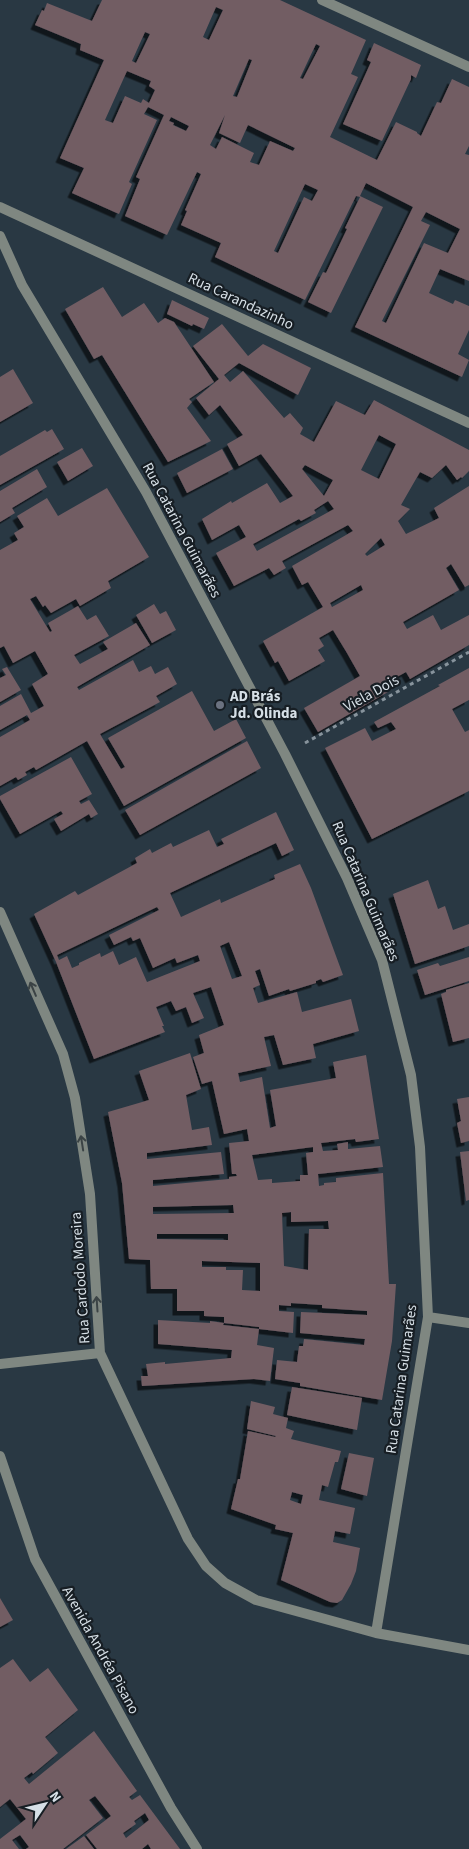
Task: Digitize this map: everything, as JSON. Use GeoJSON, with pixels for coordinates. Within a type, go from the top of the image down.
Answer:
{"type":"FeatureCollection","features":[{"type":"Feature","properties":{"kind":"street"},"geometry":{"type":"LineString","coordinates":[[322,0],[469,68]]}},
{"type":"Feature","properties":{"kind":"street","name":"Rua Carandazinho"},"geometry":{"type":"LineString","coordinates":[[0,207],[469,423]]}},
{"type":"Feature","properties":{"kind":"street","name":"Rua Catarina Guimarães"},"geometry":{"type":"LineString","coordinates":[[0,236],[22,285],[146,492],[285,754],[347,878],[382,960],[409,1066],[420,1147],[428,1317],[376,1633]]}},
{"type":"Feature","properties":{"kind":"street","name":"Rua Cardodo Moreira"},"geometry":{"type":"LineString","coordinates":[[0,912],[63,1054],[75,1098],[90,1194],[100,1353],[188,1539],[206,1566],[225,1583],[256,1600],[376,1633],[469,1650]]}},
{"type":"Feature","properties":{"kind":"street"},"geometry":{"type":"LineString","coordinates":[[428,1317],[469,1323]]}},
{"type":"Feature","properties":{"kind":"street"},"geometry":{"type":"LineString","coordinates":[[0,1364],[100,1353]]}},
{"type":"Feature","properties":{"kind":"street","name":"Avenida Andréa Pisano"},"geometry":{"type":"LineString","coordinates":[[0,1456],[35,1559],[171,1808],[197,1849]]}},
{"type":"Feature","properties":{"kind":"path","name":"Viela Dois"},"geometry":{"type":"LineString","coordinates":[[285,754],[469,652]]}},
{"type":"Feature","properties":{"kind":"building"},"geometry":{"type":"Polygon","coordinates":[[[102,0],[280,0],[366,40],[351,74],[358,77],[330,137],[377,160],[396,122],[417,132],[421,136],[437,102],[441,103],[452,79],[469,87],[469,146],[465,154],[469,155],[469,281],[440,269],[429,293],[453,304],[455,300],[469,306],[469,330],[458,354],[469,360],[462,377],[355,327],[413,207],[366,183],[360,196],[383,207],[331,313],[308,302],[323,272],[326,273],[360,197],[356,196],[305,300],[215,257],[221,243],[181,225],[187,211],[185,210],[201,174],[197,172],[167,235],[125,216],[140,179],[136,177],[164,115],[148,107],[144,114],[157,120],[129,182],[132,184],[119,214],[72,193],[84,168],[60,158],[104,60],[80,50],[81,44],[35,25],[47,3],[92,21],[102,0]],[[216,7],[203,37],[209,40],[223,10],[216,7]],[[145,32],[132,61],[136,63],[150,34],[145,32]],[[316,44],[300,78],[303,79],[320,46],[316,44]],[[249,59],[233,96],[237,97],[252,60],[249,59]],[[127,71],[105,120],[113,123],[125,96],[141,103],[143,99],[149,103],[155,90],[149,86],[151,81],[127,71]],[[225,115],[210,145],[216,149],[222,137],[254,153],[250,162],[259,165],[270,141],[293,151],[295,148],[248,125],[240,143],[219,133],[225,115]],[[171,117],[169,121],[174,123],[173,125],[186,131],[189,126],[171,117]],[[305,184],[274,251],[278,253],[304,197],[312,201],[318,190],[305,184]],[[426,212],[421,221],[430,225],[382,321],[386,323],[424,243],[448,253],[460,229],[426,212]]]}},
{"type":"Feature","properties":{"kind":"building"},"geometry":{"type":"Polygon","coordinates":[[[374,43],[421,65],[416,78],[411,75],[411,79],[382,141],[343,124],[371,62],[367,60],[374,43]]]}},
{"type":"Feature","properties":{"kind":"building"},"geometry":{"type":"Polygon","coordinates":[[[103,287],[122,317],[144,303],[158,323],[165,318],[174,322],[214,382],[189,399],[192,402],[187,408],[211,441],[168,462],[102,355],[94,359],[65,309],[103,287]]]}},
{"type":"Feature","properties":{"kind":"building"},"geometry":{"type":"Polygon","coordinates":[[[172,300],[209,318],[204,329],[193,324],[192,326],[167,314],[172,300]]]}},
{"type":"Feature","properties":{"kind":"building"},"geometry":{"type":"Polygon","coordinates":[[[222,324],[248,356],[263,344],[311,368],[298,395],[239,363],[224,375],[230,382],[243,371],[284,418],[290,413],[303,428],[300,434],[314,442],[336,401],[365,415],[374,400],[469,450],[469,471],[462,478],[457,480],[446,465],[432,478],[420,472],[401,505],[410,509],[398,521],[406,534],[439,518],[434,508],[469,486],[469,585],[465,587],[451,564],[446,568],[459,590],[403,622],[407,629],[433,615],[441,630],[469,615],[469,645],[410,679],[406,672],[384,684],[388,692],[318,732],[304,708],[360,676],[347,653],[333,630],[319,638],[324,646],[318,650],[325,661],[289,681],[278,661],[275,663],[263,641],[323,607],[308,582],[302,585],[292,566],[353,531],[348,525],[282,561],[286,568],[274,575],[269,568],[234,586],[216,553],[246,537],[239,525],[212,540],[202,519],[231,501],[232,503],[267,483],[280,503],[293,496],[261,454],[239,466],[227,444],[243,435],[220,405],[209,415],[196,398],[219,379],[193,346],[222,324]],[[379,435],[361,470],[379,479],[396,444],[379,435]],[[305,465],[302,469],[324,496],[333,480],[305,465]],[[328,501],[314,510],[316,513],[301,521],[299,519],[253,544],[257,551],[334,509],[328,501]],[[381,538],[365,554],[367,556],[385,545],[381,538]],[[361,585],[330,603],[332,607],[363,590],[361,585]]]}},
{"type":"Feature","properties":{"kind":"building"},"geometry":{"type":"Polygon","coordinates":[[[13,369],[33,403],[0,422],[0,377],[13,369]]]}},
{"type":"Feature","properties":{"kind":"building"},"geometry":{"type":"Polygon","coordinates":[[[52,429],[64,449],[0,485],[0,456],[45,430],[47,432],[52,429]]]}},
{"type":"Feature","properties":{"kind":"building"},"geometry":{"type":"Polygon","coordinates":[[[82,448],[93,466],[68,481],[57,462],[82,448]]]}},
{"type":"Feature","properties":{"kind":"building"},"geometry":{"type":"Polygon","coordinates":[[[222,449],[233,469],[187,493],[177,473],[222,449]]]}},
{"type":"Feature","properties":{"kind":"building"},"geometry":{"type":"Polygon","coordinates":[[[37,469],[47,487],[12,508],[15,513],[0,522],[0,491],[37,469]]]}},
{"type":"Feature","properties":{"kind":"building"},"geometry":{"type":"Polygon","coordinates":[[[107,488],[149,557],[108,581],[111,588],[80,606],[76,599],[51,613],[45,605],[43,607],[36,596],[30,599],[50,632],[52,631],[48,623],[78,606],[87,620],[96,615],[109,636],[74,655],[80,664],[108,649],[103,642],[136,623],[150,645],[77,687],[79,690],[133,660],[139,672],[151,666],[155,674],[168,667],[177,684],[156,696],[160,702],[100,734],[121,769],[125,767],[108,738],[192,691],[214,731],[236,719],[246,738],[124,806],[87,741],[36,770],[34,767],[25,772],[27,775],[18,780],[16,777],[0,786],[0,737],[30,720],[27,715],[0,730],[0,706],[21,694],[31,713],[44,706],[32,684],[48,674],[35,651],[13,663],[4,646],[0,648],[0,550],[18,540],[14,533],[24,527],[17,516],[47,498],[58,516],[107,488]]]}},
{"type":"Feature","properties":{"kind":"building"},"geometry":{"type":"Polygon","coordinates":[[[154,604],[160,614],[166,611],[176,630],[152,643],[136,615],[154,604]]]}},
{"type":"Feature","properties":{"kind":"building"},"geometry":{"type":"Polygon","coordinates":[[[7,667],[21,690],[0,702],[0,678],[6,675],[2,669],[7,667]]]}},
{"type":"Feature","properties":{"kind":"building"},"geometry":{"type":"Polygon","coordinates":[[[469,668],[469,700],[452,709],[465,732],[469,730],[469,791],[372,839],[325,748],[365,728],[372,741],[396,729],[391,722],[378,728],[374,722],[469,668]]]}},
{"type":"Feature","properties":{"kind":"building"},"geometry":{"type":"Polygon","coordinates":[[[247,741],[261,768],[140,835],[125,810],[247,741]]]}},
{"type":"Feature","properties":{"kind":"building"},"geometry":{"type":"Polygon","coordinates":[[[71,757],[92,794],[79,801],[81,804],[89,800],[98,814],[91,818],[89,814],[61,831],[54,819],[63,814],[61,811],[20,834],[0,796],[71,757]]]}},
{"type":"Feature","properties":{"kind":"building"},"geometry":{"type":"Polygon","coordinates":[[[276,812],[294,850],[282,856],[276,843],[170,893],[181,917],[220,899],[221,903],[275,879],[274,875],[300,864],[311,888],[343,975],[323,982],[321,979],[316,981],[316,983],[269,996],[260,969],[255,971],[260,985],[253,988],[258,1003],[297,992],[302,1012],[351,999],[359,1031],[313,1044],[316,1058],[283,1065],[274,1035],[264,1037],[271,1066],[238,1073],[240,1082],[262,1077],[270,1128],[276,1126],[270,1090],[336,1078],[333,1062],[366,1055],[379,1139],[356,1142],[355,1139],[321,1143],[323,1151],[338,1150],[337,1144],[348,1142],[348,1149],[380,1146],[383,1167],[318,1174],[319,1186],[324,1185],[324,1183],[336,1182],[336,1178],[383,1173],[389,1284],[396,1284],[392,1341],[382,1400],[300,1386],[300,1383],[275,1379],[277,1360],[297,1362],[299,1346],[303,1346],[304,1339],[364,1345],[365,1339],[300,1333],[301,1312],[367,1315],[367,1311],[322,1308],[322,1305],[291,1303],[291,1306],[279,1305],[279,1311],[294,1312],[293,1333],[224,1323],[224,1317],[204,1316],[204,1311],[177,1311],[177,1289],[151,1289],[150,1260],[129,1259],[122,1183],[108,1112],[149,1100],[139,1071],[190,1053],[201,1089],[186,1095],[192,1130],[209,1127],[212,1145],[147,1153],[147,1159],[221,1152],[224,1174],[153,1180],[153,1186],[229,1179],[229,1177],[237,1176],[232,1174],[229,1143],[249,1141],[247,1129],[224,1134],[212,1081],[202,1084],[193,1057],[204,1053],[199,1035],[224,1025],[211,987],[193,993],[204,1018],[192,1023],[186,1007],[176,1011],[171,1001],[156,1007],[165,1032],[94,1059],[56,962],[34,914],[75,891],[78,895],[137,863],[135,858],[150,849],[152,853],[171,843],[173,847],[209,830],[217,847],[224,844],[221,839],[276,812]],[[157,907],[57,955],[59,960],[67,956],[72,968],[100,953],[101,957],[113,951],[119,965],[136,957],[147,982],[200,961],[198,955],[177,963],[175,958],[153,968],[140,938],[133,941],[131,937],[114,945],[109,935],[159,910],[157,907]],[[229,942],[220,946],[232,979],[242,976],[229,942]],[[313,1147],[252,1155],[258,1180],[272,1179],[272,1183],[300,1181],[300,1175],[308,1175],[306,1153],[313,1152],[313,1147]],[[233,1205],[153,1207],[153,1214],[234,1213],[233,1205]],[[291,1212],[282,1213],[284,1266],[308,1270],[309,1229],[329,1229],[328,1221],[291,1222],[291,1212]],[[157,1234],[157,1239],[228,1240],[228,1234],[157,1234]],[[202,1261],[202,1267],[226,1267],[226,1270],[243,1270],[242,1290],[260,1291],[260,1263],[202,1261]]]}},
{"type":"Feature","properties":{"kind":"building"},"geometry":{"type":"Polygon","coordinates":[[[428,880],[438,909],[445,906],[453,930],[469,924],[469,946],[415,964],[393,894],[428,880]]]}},
{"type":"Feature","properties":{"kind":"building"},"geometry":{"type":"Polygon","coordinates":[[[469,957],[469,981],[425,995],[417,970],[438,963],[440,966],[469,957]]]}},
{"type":"Feature","properties":{"kind":"building"},"geometry":{"type":"Polygon","coordinates":[[[469,983],[469,1038],[453,1042],[441,994],[446,992],[446,990],[469,983]]]}},
{"type":"Feature","properties":{"kind":"building"},"geometry":{"type":"Polygon","coordinates":[[[469,1097],[469,1141],[461,1143],[457,1123],[461,1121],[457,1099],[469,1097]]]}},
{"type":"Feature","properties":{"kind":"building"},"geometry":{"type":"Polygon","coordinates":[[[469,1151],[469,1200],[466,1201],[460,1152],[469,1151]]]}},
{"type":"Feature","properties":{"kind":"building"},"geometry":{"type":"Polygon","coordinates":[[[158,1320],[210,1323],[210,1321],[224,1323],[223,1325],[259,1329],[257,1345],[274,1348],[270,1381],[254,1379],[142,1386],[141,1376],[148,1376],[146,1364],[231,1358],[232,1350],[158,1344],[158,1320]]]}},
{"type":"Feature","properties":{"kind":"building"},"geometry":{"type":"Polygon","coordinates":[[[292,1387],[362,1398],[357,1430],[287,1415],[292,1387]]]}},
{"type":"Feature","properties":{"kind":"building"},"geometry":{"type":"Polygon","coordinates":[[[251,1401],[275,1407],[273,1414],[288,1418],[286,1428],[294,1431],[291,1439],[341,1451],[338,1462],[335,1462],[328,1487],[322,1485],[319,1500],[355,1508],[350,1534],[335,1531],[333,1542],[360,1548],[356,1571],[351,1584],[342,1600],[337,1603],[330,1602],[281,1580],[293,1533],[275,1529],[276,1525],[231,1509],[238,1479],[240,1479],[248,1431],[276,1436],[247,1429],[251,1401]],[[292,1492],[290,1500],[301,1504],[303,1495],[292,1492]]]}},
{"type":"Feature","properties":{"kind":"building"},"geometry":{"type":"Polygon","coordinates":[[[349,1453],[374,1458],[367,1496],[341,1489],[349,1453]]]}},
{"type":"Feature","properties":{"kind":"building"},"geometry":{"type":"Polygon","coordinates":[[[0,1598],[13,1620],[0,1627],[0,1598]]]}},
{"type":"Feature","properties":{"kind":"building"},"geometry":{"type":"Polygon","coordinates":[[[13,1659],[30,1682],[48,1668],[78,1710],[45,1737],[58,1753],[33,1774],[32,1772],[24,1778],[29,1784],[94,1731],[137,1791],[129,1797],[132,1800],[140,1795],[180,1849],[151,1849],[148,1844],[142,1849],[97,1849],[86,1835],[111,1816],[95,1796],[89,1800],[103,1818],[63,1849],[26,1849],[29,1847],[20,1835],[12,1840],[19,1849],[0,1849],[0,1839],[26,1819],[10,1799],[0,1807],[0,1668],[13,1659]],[[145,1813],[134,1821],[136,1824],[123,1833],[126,1838],[149,1820],[145,1813]]]}},
{"type":"Feature","properties":{"kind":"building"},"geometry":{"type":"Polygon","coordinates":[[[84,1836],[94,1849],[66,1849],[84,1836]]]}},
{"type":"Feature","properties":{"kind":"place","name":"AD Brás Jd. Olinda"},"geometry":{"type":"Point","coordinates":[220,705]}}]}
